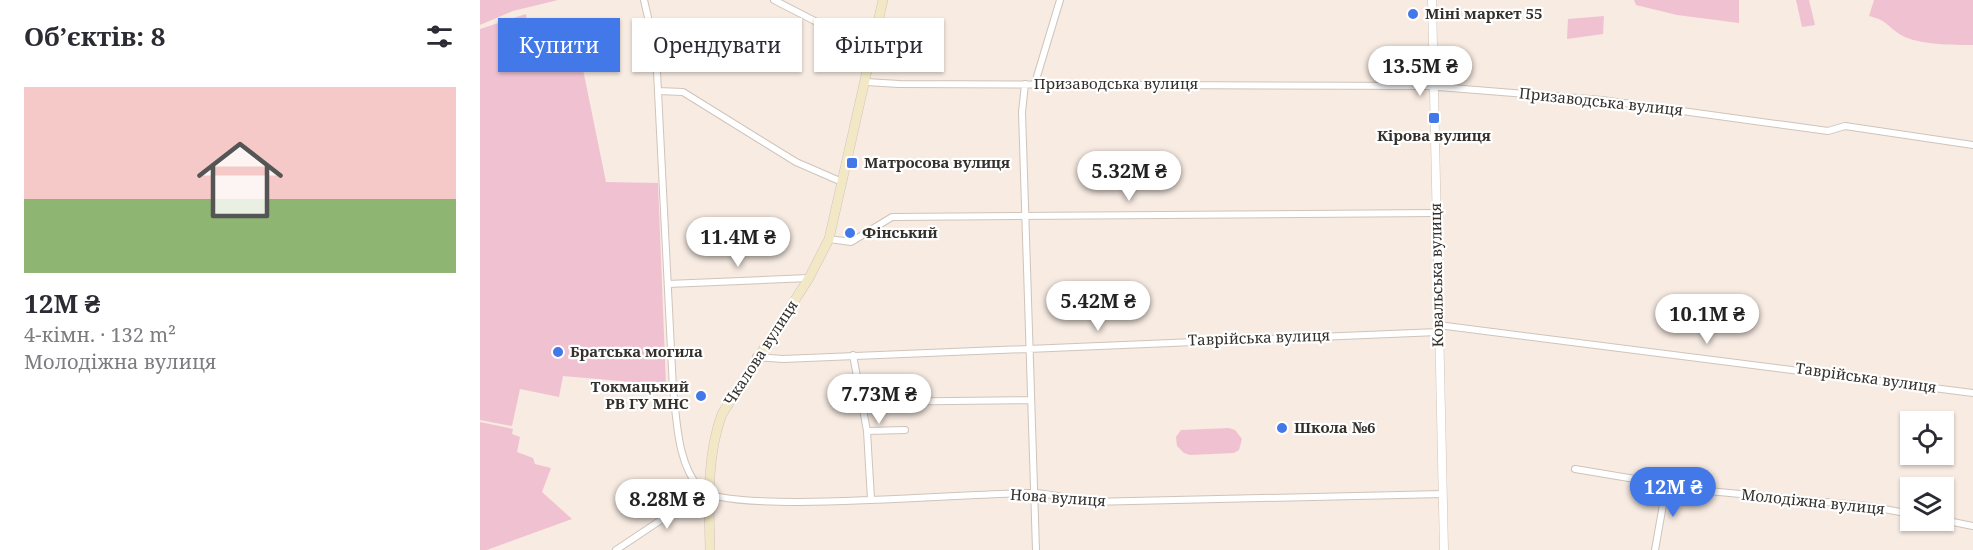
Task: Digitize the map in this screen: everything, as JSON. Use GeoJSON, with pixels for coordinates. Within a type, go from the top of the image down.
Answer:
{"type":"FeatureCollection","features":[{"type":"Feature","properties":{"kind":"main road","name":"Чкалова вулиця"},"geometry":{"type":"LineString","coordinates":[[879,18],[883,0]]}},
{"type":"Feature","properties":{"kind":"main road","name":"Чкалова вулиця"},"geometry":{"type":"LineString","coordinates":[[710,550],[710,496],[716,431],[722,414],[756,357],[809,278],[829,239],[868,72]]}},
{"type":"Feature","properties":{"kind":"street"},"geometry":{"type":"LineString","coordinates":[[644,0],[656,52],[673,389],[680,442],[686,463],[700,489],[710,496]]}},
{"type":"Feature","properties":{"kind":"street"},"geometry":{"type":"LineString","coordinates":[[774,0],[814,21]]}},
{"type":"Feature","properties":{"kind":"street"},"geometry":{"type":"LineString","coordinates":[[1035,83],[1060,0]]}},
{"type":"Feature","properties":{"kind":"street","name":"Ковальська вулиця"},"geometry":{"type":"LineString","coordinates":[[1432,0],[1444,550]]}},
{"type":"Feature","properties":{"kind":"street","name":"Призаводська вулиця"},"geometry":{"type":"LineString","coordinates":[[866,82],[1433,86],[1602,100],[1828,131],[1845,126],[1973,145]]}},
{"type":"Feature","properties":{"kind":"street"},"geometry":{"type":"LineString","coordinates":[[1025,84],[1022,112],[1036,550]]}},
{"type":"Feature","properties":{"kind":"street"},"geometry":{"type":"LineString","coordinates":[[658,91],[683,92],[796,162],[842,182]]}},
{"type":"Feature","properties":{"kind":"street"},"geometry":{"type":"LineString","coordinates":[[829,239],[851,242],[892,217],[1026,214],[1435,213]]}},
{"type":"Feature","properties":{"kind":"street"},"geometry":{"type":"LineString","coordinates":[[668,284],[809,278]]}},
{"type":"Feature","properties":{"kind":"street","name":"Таврійська вулиця"},"geometry":{"type":"LineString","coordinates":[[756,357],[783,359],[1438,328],[1973,393]]}},
{"type":"Feature","properties":{"kind":"street"},"geometry":{"type":"LineString","coordinates":[[853,356],[867,431],[871,499]]}},
{"type":"Feature","properties":{"kind":"street"},"geometry":{"type":"LineString","coordinates":[[863,402],[1030,400]]}},
{"type":"Feature","properties":{"kind":"street"},"geometry":{"type":"LineString","coordinates":[[867,431],[905,430]]}},
{"type":"Feature","properties":{"kind":"street","name":"Молодіжна вулиця"},"geometry":{"type":"LineString","coordinates":[[1575,469],[1635,479],[1660,478],[1687,489],[1868,506],[1900,512]]}},
{"type":"Feature","properties":{"kind":"street"},"geometry":{"type":"LineString","coordinates":[[1655,550],[1667,482]]}},
{"type":"Feature","properties":{"kind":"street","name":"Нова вулиця"},"geometry":{"type":"LineString","coordinates":[[710,496],[737,500],[799,502],[1033,493],[1089,502],[1443,494]]}},
{"type":"Feature","properties":{"kind":"street"},"geometry":{"type":"LineString","coordinates":[[616,550],[676,510],[710,496]]}},
{"type":"Feature","properties":{"kind":"street"},"geometry":{"type":"LineString","coordinates":[[1954,522],[1973,526]]}},
{"type":"Feature","properties":{"kind":"shaded area"},"geometry":{"type":"Polygon","coordinates":[[[480,0],[558,0],[513,11],[480,25],[480,0]]]}},
{"type":"Feature","properties":{"kind":"shaded area"},"geometry":{"type":"Polygon","coordinates":[[[1634,0],[1739,0],[1739,23],[1677,15],[1636,5],[1634,0]]]}},
{"type":"Feature","properties":{"kind":"shaded area"},"geometry":{"type":"Polygon","coordinates":[[[1796,0],[1809,0],[1815,25],[1802,27],[1796,0]]]}},
{"type":"Feature","properties":{"kind":"shaded area"},"geometry":{"type":"Polygon","coordinates":[[[1874,0],[1973,0],[1973,45],[1936,44],[1917,41],[1901,35],[1884,22],[1869,16],[1874,0]]]}},
{"type":"Feature","properties":{"kind":"shaded area"},"geometry":{"type":"Polygon","coordinates":[[[526,14],[527,18],[514,18],[526,14]]]}},
{"type":"Feature","properties":{"kind":"shaded area"},"geometry":{"type":"Polygon","coordinates":[[[1604,16],[1603,34],[1567,39],[1568,19],[1604,16]]]}},
{"type":"Feature","properties":{"kind":"shaded area"},"geometry":{"type":"Polygon","coordinates":[[[498,23],[498,72],[584,72],[606,182],[658,183],[666,385],[563,376],[559,397],[520,389],[512,426],[480,420],[480,29],[498,23]]]}},
{"type":"Feature","properties":{"kind":"shaded area"},"geometry":{"type":"Polygon","coordinates":[[[480,422],[513,429],[512,434],[520,437],[517,452],[533,458],[535,464],[551,468],[542,492],[572,519],[487,550],[480,550],[480,422]]]}},
{"type":"Feature","properties":{"kind":"shaded area"},"geometry":{"type":"Polygon","coordinates":[[[1229,428],[1235,430],[1242,439],[1239,450],[1234,453],[1190,455],[1177,446],[1176,437],[1181,430],[1229,428]]]}},
{"type":"Feature","properties":{"kind":"place","name":"Міні маркет 55"},"geometry":{"type":"Point","coordinates":[1413,14]}},
{"type":"Feature","properties":{"kind":"place","name":"Кірова вулиця"},"geometry":{"type":"Point","coordinates":[1434,118]}},
{"type":"Feature","properties":{"kind":"place","name":"Матросова вулиця"},"geometry":{"type":"Point","coordinates":[852,163]}},
{"type":"Feature","properties":{"kind":"place","name":"Фінський"},"geometry":{"type":"Point","coordinates":[850,233]}},
{"type":"Feature","properties":{"kind":"place","name":"Братська могила"},"geometry":{"type":"Point","coordinates":[558,352]}},
{"type":"Feature","properties":{"kind":"place","name":"Токмацький РВ ГУ МНС"},"geometry":{"type":"Point","coordinates":[701,396]}},
{"type":"Feature","properties":{"kind":"place","name":"Школа №6"},"geometry":{"type":"Point","coordinates":[1282,428]}}]}
